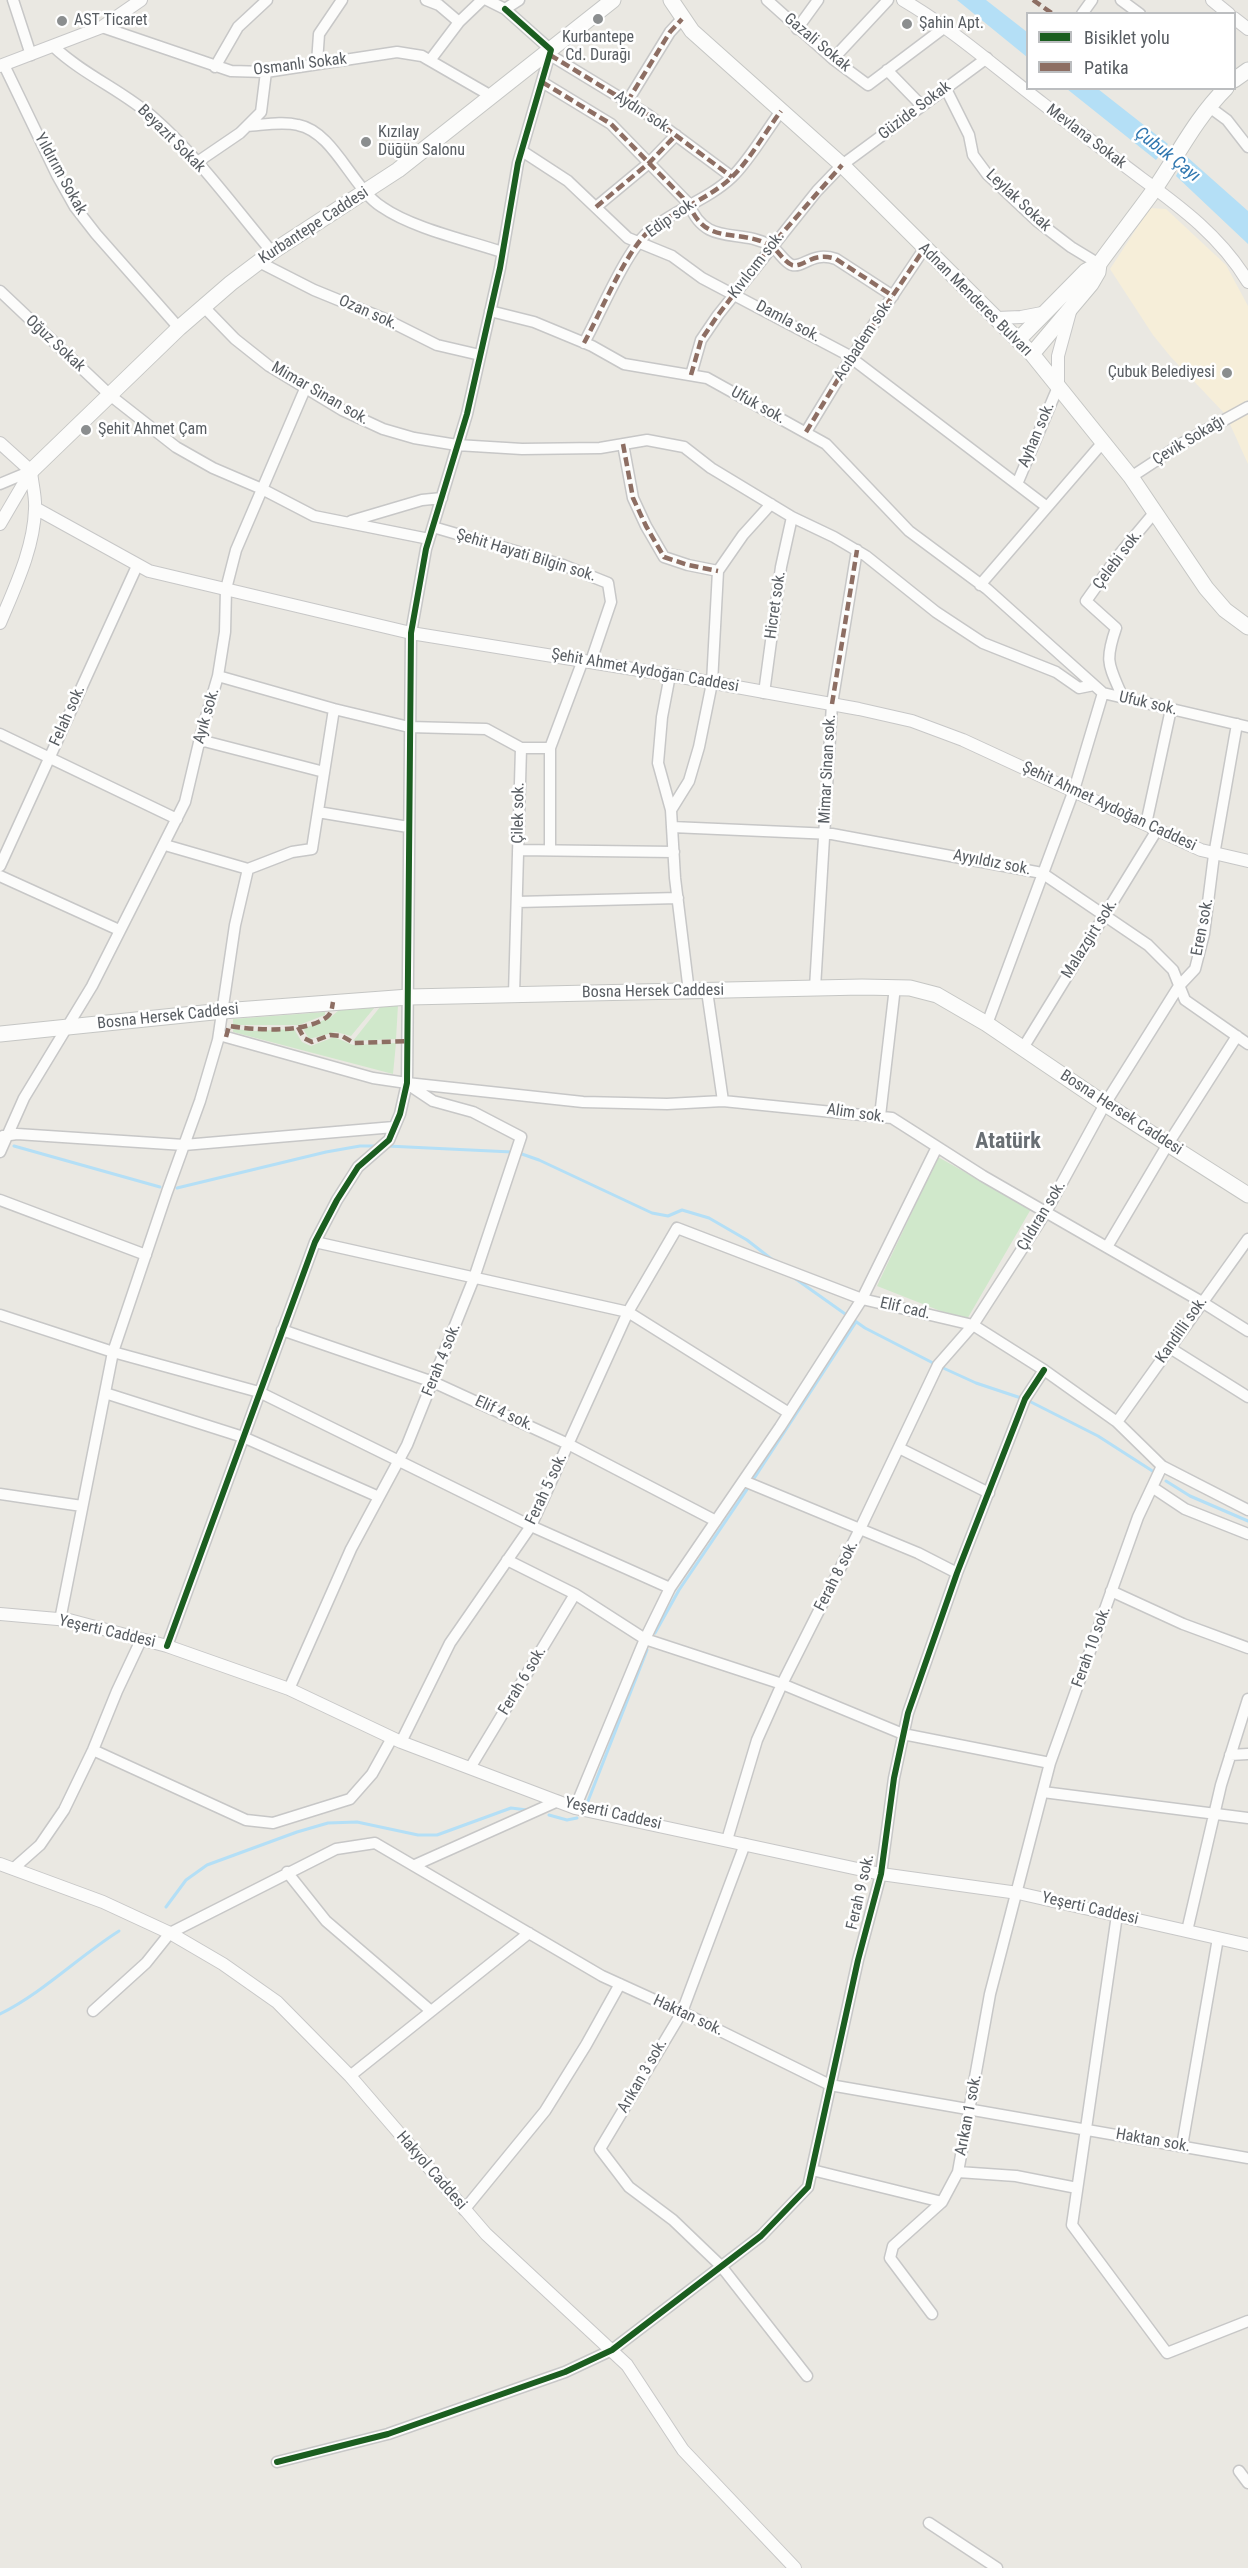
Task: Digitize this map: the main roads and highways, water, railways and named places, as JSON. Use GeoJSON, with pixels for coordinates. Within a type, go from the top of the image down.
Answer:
{"type":"FeatureCollection","features":[{"type":"Feature","properties":{"kind":"main road","name":"Adnan Menderes Bulvarı"},"geometry":{"type":"LineString","coordinates":[[671,0],[682,19],[719,56],[842,165],[1032,354],[1131,477],[1215,599],[1248,627]]}},
{"type":"Feature","properties":{"kind":"main road","name":"Kurbantepe Caddesi"},"geometry":{"type":"LineString","coordinates":[[31,471],[203,306],[272,252],[365,192],[493,97],[550,53],[603,3]]}},
{"type":"Feature","properties":{"kind":"main road"},"geometry":{"type":"LineString","coordinates":[[1032,354],[1096,278],[1098,264],[1155,188],[1208,106],[1224,90]]}},
{"type":"Feature","properties":{"kind":"main road"},"geometry":{"type":"LineString","coordinates":[[1018,340],[1091,267],[1098,264]]}},
{"type":"Feature","properties":{"kind":"main road","name":"Bosna Hersek Caddesi"},"geometry":{"type":"LineString","coordinates":[[0,1034],[223,1011],[409,997],[815,988],[895,987],[925,990],[987,1024],[1105,1104],[1248,1194]]}},
{"type":"Feature","properties":{"kind":"water"},"geometry":{"type":"Polygon","coordinates":[[[957,0],[986,0],[1026,31],[1026,56],[957,0]]]}},
{"type":"Feature","properties":{"kind":"water"},"geometry":{"type":"Polygon","coordinates":[[[1068,90],[1099,90],[1168,144],[1156,160],[1068,90]]]}},
{"type":"Feature","properties":{"kind":"water"},"geometry":{"type":"Polygon","coordinates":[[[1186,156],[1248,211],[1248,244],[1176,176],[1186,156]]]}},
{"type":"Feature","properties":{"kind":"waterway"},"geometry":{"type":"LineString","coordinates":[[14,1146],[160,1187]]}},
{"type":"Feature","properties":{"kind":"waterway"},"geometry":{"type":"LineString","coordinates":[[177,1188],[326,1152],[360,1146],[378,1146]]}},
{"type":"Feature","properties":{"kind":"waterway"},"geometry":{"type":"LineString","coordinates":[[387,1146],[512,1152]]}},
{"type":"Feature","properties":{"kind":"waterway"},"geometry":{"type":"LineString","coordinates":[[519,1153],[539,1160],[652,1213],[668,1216],[682,1210],[709,1218],[747,1240],[774,1261]]}},
{"type":"Feature","properties":{"kind":"waterway"},"geometry":{"type":"LineString","coordinates":[[793,1277],[865,1328],[935,1364]]}},
{"type":"Feature","properties":{"kind":"waterway"},"geometry":{"type":"LineString","coordinates":[[753,1480],[856,1322]]}},
{"type":"Feature","properties":{"kind":"waterway"},"geometry":{"type":"LineString","coordinates":[[941,1367],[976,1383],[1021,1398]]}},
{"type":"Feature","properties":{"kind":"waterway"},"geometry":{"type":"LineString","coordinates":[[1027,1400],[1098,1436],[1154,1472]]}},
{"type":"Feature","properties":{"kind":"waterway"},"geometry":{"type":"LineString","coordinates":[[1166,1481],[1190,1496],[1248,1521]]}},
{"type":"Feature","properties":{"kind":"waterway"},"geometry":{"type":"LineString","coordinates":[[655,1633],[679,1590],[748,1488]]}},
{"type":"Feature","properties":{"kind":"waterway"},"geometry":{"type":"LineString","coordinates":[[588,1801],[647,1650]]}},
{"type":"Feature","properties":{"kind":"waterway"},"geometry":{"type":"LineString","coordinates":[[166,1907],[186,1880],[207,1865],[328,1823],[357,1822],[418,1835],[437,1835],[511,1808],[527,1810]]}},
{"type":"Feature","properties":{"kind":"waterway"},"geometry":{"type":"LineString","coordinates":[[549,1815],[567,1820],[577,1818]]}},
{"type":"Feature","properties":{"kind":"waterway"},"geometry":{"type":"LineString","coordinates":[[0,2014],[46,1985],[119,1931]]}},
{"type":"Feature","properties":{"kind":"place","name":"Kurbantepe Cd. Durağı"},"geometry":{"type":"Point","coordinates":[598,19]}},
{"type":"Feature","properties":{"kind":"place","name":"AST Ticaret"},"geometry":{"type":"Point","coordinates":[62,21]}},
{"type":"Feature","properties":{"kind":"place","name":"Şahin Apt."},"geometry":{"type":"Point","coordinates":[907,24]}},
{"type":"Feature","properties":{"kind":"place","name":"Kızılay Düğün Salonu"},"geometry":{"type":"Point","coordinates":[366,142]}},
{"type":"Feature","properties":{"kind":"place","name":"Çubuk Belediyesi"},"geometry":{"type":"Point","coordinates":[1227,373]}},
{"type":"Feature","properties":{"kind":"place","name":"Şehit Ahmet Çam"},"geometry":{"type":"Point","coordinates":[86,430]}},
{"type":"Feature","properties":{"kind":"district","name":"Atatürk"},"geometry":{"type":"Point","coordinates":[1008,1142]}},
{"type":"Feature","properties":{"kind":"water label","name":"Çubuk Çayı"},"geometry":{"type":"Point","coordinates":[1167,155]}}]}
